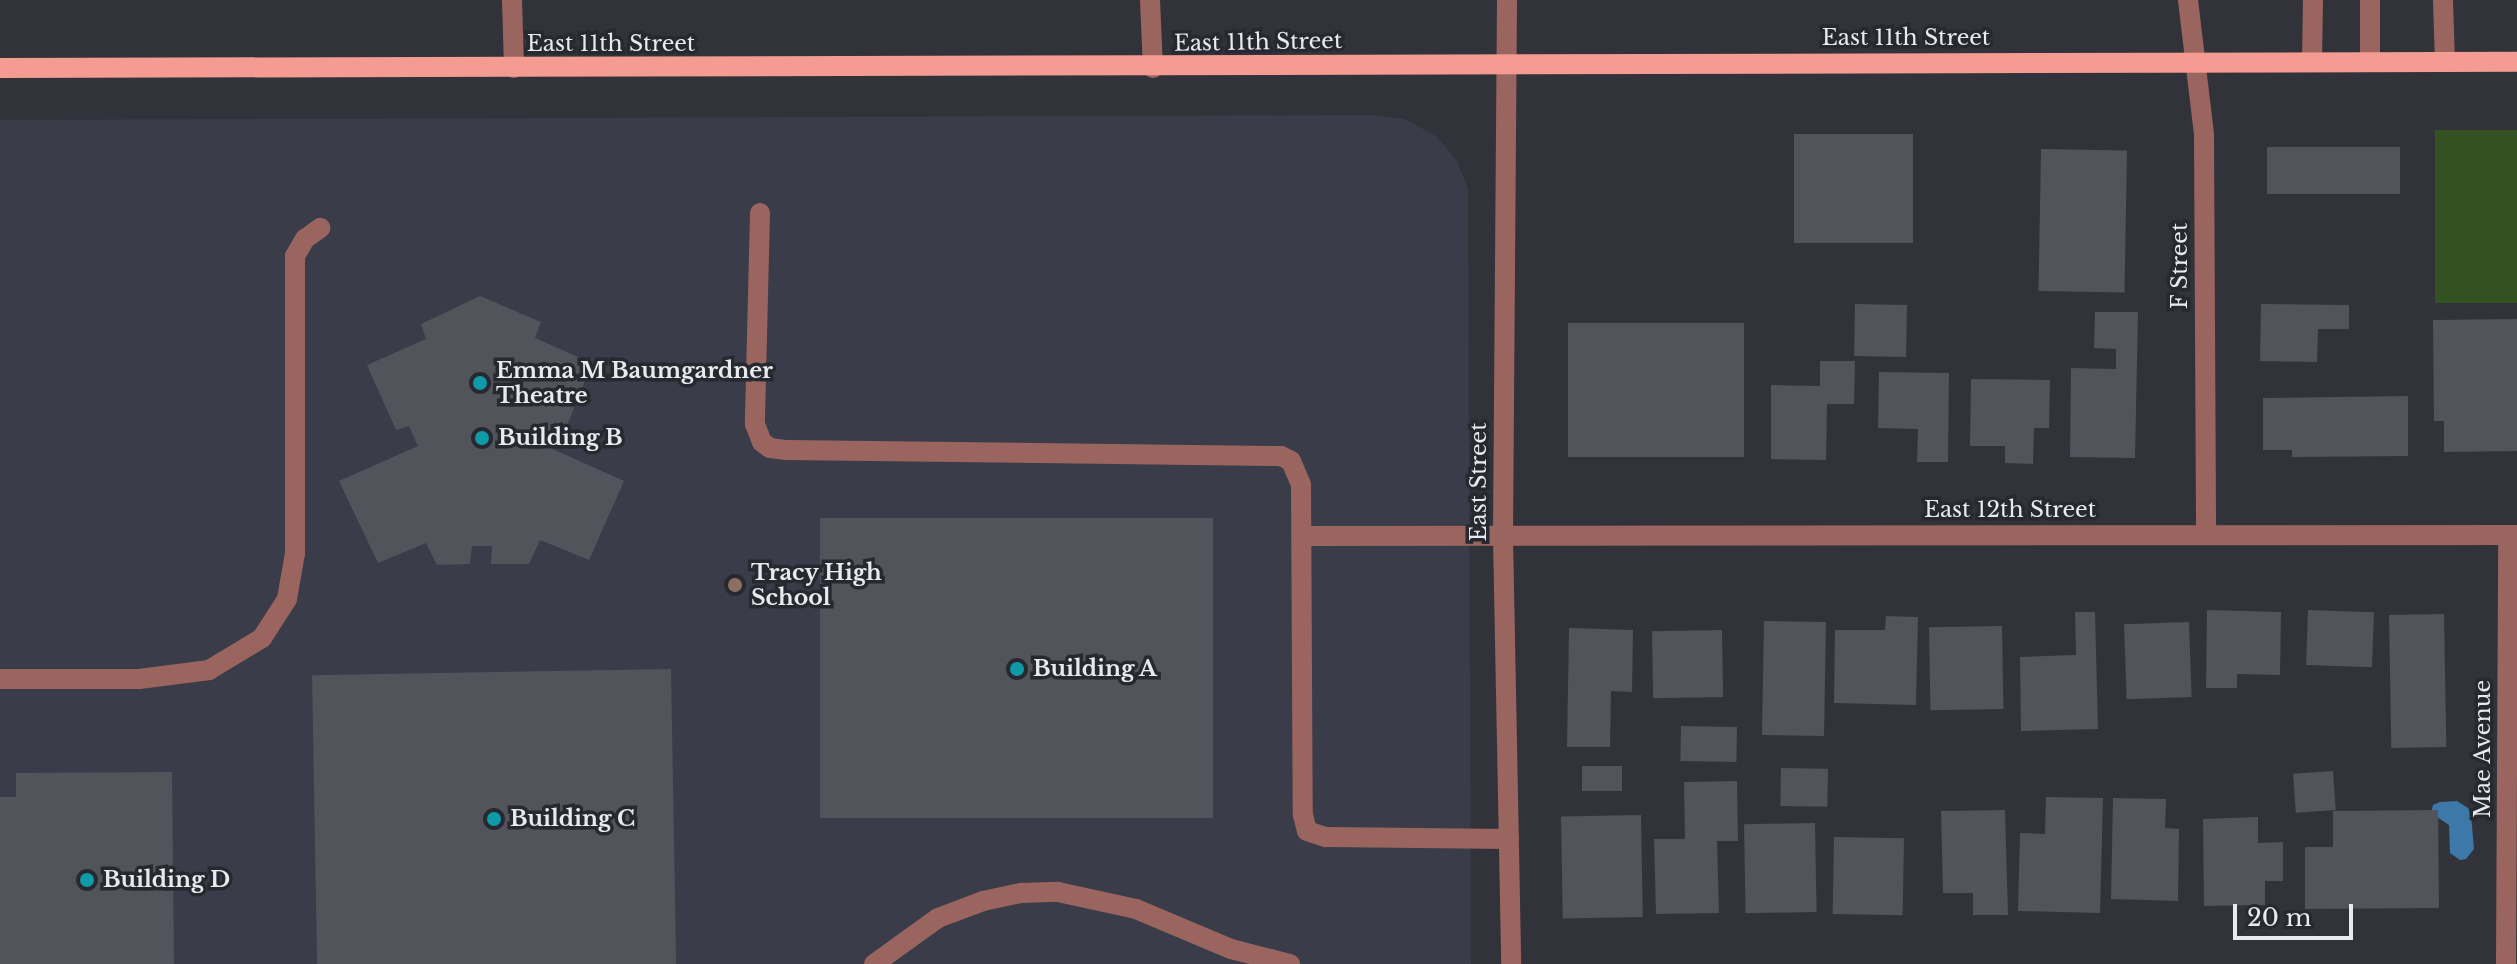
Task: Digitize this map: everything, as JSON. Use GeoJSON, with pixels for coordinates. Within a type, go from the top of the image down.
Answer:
{"type":"FeatureCollection","features":[{"type":"Feature","properties":{"kind":"main road","name":"East 11th Street"},"geometry":{"type":"LineString","coordinates":[[0,68],[1153,68],[1507,63],[2517,62]]}},
{"type":"Feature","properties":{"kind":"street"},"geometry":{"type":"LineString","coordinates":[[512,0],[514,68]]}},
{"type":"Feature","properties":{"kind":"street"},"geometry":{"type":"LineString","coordinates":[[1150,0],[1153,68]]}},
{"type":"Feature","properties":{"kind":"street","name":"East Street"},"geometry":{"type":"LineString","coordinates":[[1507,0],[1503,536],[1511,964]]}},
{"type":"Feature","properties":{"kind":"street","name":"F Street"},"geometry":{"type":"LineString","coordinates":[[2188,0],[2204,135],[2206,533]]}},
{"type":"Feature","properties":{"kind":"street"},"geometry":{"type":"LineString","coordinates":[[2312,62],[2313,0]]}},
{"type":"Feature","properties":{"kind":"street"},"geometry":{"type":"LineString","coordinates":[[2370,0],[2370,62]]}},
{"type":"Feature","properties":{"kind":"street"},"geometry":{"type":"LineString","coordinates":[[2443,0],[2445,62]]}},
{"type":"Feature","properties":{"kind":"street"},"geometry":{"type":"LineString","coordinates":[[760,213],[755,424],[762,442],[770,448],[1269,454],[1291,461],[1301,484],[1304,823],[1307,831],[1315,836],[1509,839]]}},
{"type":"Feature","properties":{"kind":"street"},"geometry":{"type":"LineString","coordinates":[[0,679],[139,679],[209,670],[262,638],[287,599],[295,553],[295,256],[305,239],[320,228]]}},
{"type":"Feature","properties":{"kind":"street","name":"East 12th Street"},"geometry":{"type":"LineString","coordinates":[[1303,536],[2512,535]]}},
{"type":"Feature","properties":{"kind":"street","name":"Mae Avenue"},"geometry":{"type":"LineString","coordinates":[[2506,964],[2512,535]]}},
{"type":"Feature","properties":{"kind":"street"},"geometry":{"type":"LineString","coordinates":[[874,964],[938,918],[983,901],[1022,893],[1058,892],[1136,909],[1231,949],[1290,964]]}},
{"type":"Feature","properties":{"kind":"shaded area","name":"Tracy High School"},"geometry":{"type":"Polygon","coordinates":[[[1373,115],[1405,119],[1436,136],[1457,161],[1468,189],[1471,964],[0,964],[0,120],[1373,115]]]}},
{"type":"Feature","properties":{"kind":"green space"},"geometry":{"type":"Polygon","coordinates":[[[2435,130],[2517,130],[2517,303],[2435,303],[2435,130]]]}},
{"type":"Feature","properties":{"kind":"water"},"geometry":{"type":"Polygon","coordinates":[[[2457,801],[2468,808],[2471,815],[2474,849],[2466,859],[2460,860],[2450,853],[2449,825],[2431,813],[2433,805],[2457,801]]]}},
{"type":"Feature","properties":{"kind":"building"},"geometry":{"type":"Polygon","coordinates":[[[1794,134],[1913,134],[1913,243],[1794,243],[1794,134]]]}},
{"type":"Feature","properties":{"kind":"building"},"geometry":{"type":"Polygon","coordinates":[[[2267,147],[2400,147],[2400,194],[2267,194],[2267,147]]]}},
{"type":"Feature","properties":{"kind":"building"},"geometry":{"type":"Polygon","coordinates":[[[2041,149],[2127,151],[2125,292],[2039,291],[2041,149]]]}},
{"type":"Feature","properties":{"kind":"building","name":"Building B"},"geometry":{"type":"Polygon","coordinates":[[[480,296],[541,322],[535,338],[592,363],[566,428],[554,422],[546,446],[624,481],[589,560],[540,540],[529,564],[491,564],[492,546],[472,546],[470,564],[437,565],[426,543],[378,563],[339,481],[418,446],[409,426],[396,430],[367,365],[426,339],[421,324],[480,296]]]}},
{"type":"Feature","properties":{"kind":"building"},"geometry":{"type":"Polygon","coordinates":[[[1855,304],[1907,305],[1906,357],[1854,356],[1855,304]]]}},
{"type":"Feature","properties":{"kind":"building"},"geometry":{"type":"Polygon","coordinates":[[[2261,304],[2349,305],[2349,329],[2318,329],[2317,362],[2260,361],[2261,304]]]}},
{"type":"Feature","properties":{"kind":"building"},"geometry":{"type":"Polygon","coordinates":[[[2095,312],[2138,312],[2135,458],[2070,457],[2071,368],[2116,369],[2116,349],[2094,348],[2095,312]]]}},
{"type":"Feature","properties":{"kind":"building"},"geometry":{"type":"Polygon","coordinates":[[[2517,319],[2517,451],[2444,452],[2444,421],[2434,421],[2433,320],[2517,319]]]}},
{"type":"Feature","properties":{"kind":"building"},"geometry":{"type":"Polygon","coordinates":[[[1568,323],[1744,323],[1744,457],[1568,457],[1568,323]]]}},
{"type":"Feature","properties":{"kind":"building"},"geometry":{"type":"Polygon","coordinates":[[[1820,361],[1855,361],[1854,404],[1827,404],[1826,460],[1771,459],[1771,385],[1820,386],[1820,361]]]}},
{"type":"Feature","properties":{"kind":"building"},"geometry":{"type":"Polygon","coordinates":[[[1879,372],[1949,373],[1948,462],[1917,462],[1918,429],[1878,428],[1879,372]]]}},
{"type":"Feature","properties":{"kind":"building"},"geometry":{"type":"Polygon","coordinates":[[[1971,379],[2050,380],[2049,428],[2034,428],[2033,464],[2005,463],[2005,446],[1970,446],[1971,379]]]}},
{"type":"Feature","properties":{"kind":"building"},"geometry":{"type":"Polygon","coordinates":[[[2408,396],[2408,456],[2292,457],[2292,450],[2263,450],[2263,398],[2408,396]]]}},
{"type":"Feature","properties":{"kind":"building","name":"Building A"},"geometry":{"type":"Polygon","coordinates":[[[820,518],[1213,518],[1213,818],[820,818],[820,518]]]}},
{"type":"Feature","properties":{"kind":"building"},"geometry":{"type":"Polygon","coordinates":[[[2207,610],[2281,612],[2280,675],[2237,674],[2237,688],[2206,688],[2207,610]]]}},
{"type":"Feature","properties":{"kind":"building"},"geometry":{"type":"Polygon","coordinates":[[[2308,610],[2374,612],[2372,667],[2306,665],[2308,610]]]}},
{"type":"Feature","properties":{"kind":"building"},"geometry":{"type":"Polygon","coordinates":[[[2075,612],[2095,612],[2098,729],[2021,731],[2020,657],[2076,655],[2075,612]]]}},
{"type":"Feature","properties":{"kind":"building"},"geometry":{"type":"Polygon","coordinates":[[[2444,614],[2446,747],[2391,748],[2389,615],[2444,614]]]}},
{"type":"Feature","properties":{"kind":"building"},"geometry":{"type":"Polygon","coordinates":[[[1886,616],[1918,617],[1916,705],[1834,703],[1835,630],[1885,630],[1886,616]]]}},
{"type":"Feature","properties":{"kind":"building"},"geometry":{"type":"Polygon","coordinates":[[[1764,621],[1826,622],[1824,736],[1762,735],[1764,621]]]}},
{"type":"Feature","properties":{"kind":"building"},"geometry":{"type":"Polygon","coordinates":[[[2189,622],[2192,697],[2127,699],[2124,624],[2189,622]]]}},
{"type":"Feature","properties":{"kind":"building"},"geometry":{"type":"Polygon","coordinates":[[[2002,626],[2003,709],[1930,710],[1929,627],[2002,626]]]}},
{"type":"Feature","properties":{"kind":"building"},"geometry":{"type":"Polygon","coordinates":[[[1569,628],[1633,630],[1632,692],[1611,691],[1610,747],[1567,747],[1569,628]]]}},
{"type":"Feature","properties":{"kind":"building"},"geometry":{"type":"Polygon","coordinates":[[[1722,630],[1723,697],[1653,698],[1652,631],[1722,630]]]}},
{"type":"Feature","properties":{"kind":"building","name":"Building C"},"geometry":{"type":"Polygon","coordinates":[[[671,669],[676,964],[317,964],[312,675],[671,669]]]}},
{"type":"Feature","properties":{"kind":"building"},"geometry":{"type":"Polygon","coordinates":[[[1681,726],[1737,727],[1736,762],[1680,761],[1681,726]]]}},
{"type":"Feature","properties":{"kind":"building"},"geometry":{"type":"Polygon","coordinates":[[[1582,766],[1622,766],[1622,791],[1582,791],[1582,766]]]}},
{"type":"Feature","properties":{"kind":"building"},"geometry":{"type":"Polygon","coordinates":[[[1781,768],[1828,769],[1827,807],[1780,806],[1781,768]]]}},
{"type":"Feature","properties":{"kind":"building"},"geometry":{"type":"Polygon","coordinates":[[[2333,771],[2336,810],[2296,813],[2293,774],[2333,771]]]}},
{"type":"Feature","properties":{"kind":"building","name":"Building D"},"geometry":{"type":"Polygon","coordinates":[[[172,772],[174,964],[0,964],[0,797],[16,797],[16,773],[172,772]]]}},
{"type":"Feature","properties":{"kind":"building"},"geometry":{"type":"Polygon","coordinates":[[[1737,781],[1738,841],[1717,841],[1719,913],[1656,914],[1654,839],[1685,839],[1684,782],[1737,781]]]}},
{"type":"Feature","properties":{"kind":"building"},"geometry":{"type":"Polygon","coordinates":[[[2046,797],[2103,798],[2100,913],[2018,911],[2020,833],[2045,834],[2046,797]]]}},
{"type":"Feature","properties":{"kind":"building"},"geometry":{"type":"Polygon","coordinates":[[[2113,798],[2166,799],[2165,828],[2179,829],[2178,901],[2111,899],[2113,798]]]}},
{"type":"Feature","properties":{"kind":"building"},"geometry":{"type":"Polygon","coordinates":[[[2005,810],[2008,915],[1973,915],[1973,893],[1943,893],[1941,811],[2005,810]]]}},
{"type":"Feature","properties":{"kind":"building"},"geometry":{"type":"Polygon","coordinates":[[[2438,810],[2439,908],[2305,909],[2305,847],[2333,847],[2333,811],[2438,810]]]}},
{"type":"Feature","properties":{"kind":"building"},"geometry":{"type":"Polygon","coordinates":[[[1641,815],[1643,917],[1563,918],[1561,816],[1641,815]]]}},
{"type":"Feature","properties":{"kind":"building"},"geometry":{"type":"Polygon","coordinates":[[[2258,817],[2258,843],[2283,842],[2283,881],[2265,881],[2265,905],[2204,906],[2203,819],[2258,817]]]}},
{"type":"Feature","properties":{"kind":"building"},"geometry":{"type":"Polygon","coordinates":[[[1815,823],[1817,912],[1746,913],[1744,824],[1815,823]]]}},
{"type":"Feature","properties":{"kind":"building"},"geometry":{"type":"Polygon","coordinates":[[[1834,837],[1904,838],[1903,915],[1833,914],[1834,837]]]}},
{"type":"Feature","properties":{"kind":"place","name":"Emma M Baumgardner Theatre"},"geometry":{"type":"Point","coordinates":[480,383]}},
{"type":"Feature","properties":{"kind":"place","name":"Building B"},"geometry":{"type":"Point","coordinates":[482,438]}},
{"type":"Feature","properties":{"kind":"place","name":"Tracy High School"},"geometry":{"type":"Point","coordinates":[735,585]}},
{"type":"Feature","properties":{"kind":"place","name":"Building A"},"geometry":{"type":"Point","coordinates":[1017,669]}},
{"type":"Feature","properties":{"kind":"place","name":"Building C"},"geometry":{"type":"Point","coordinates":[494,819]}},
{"type":"Feature","properties":{"kind":"place","name":"Building D"},"geometry":{"type":"Point","coordinates":[87,880]}}]}
